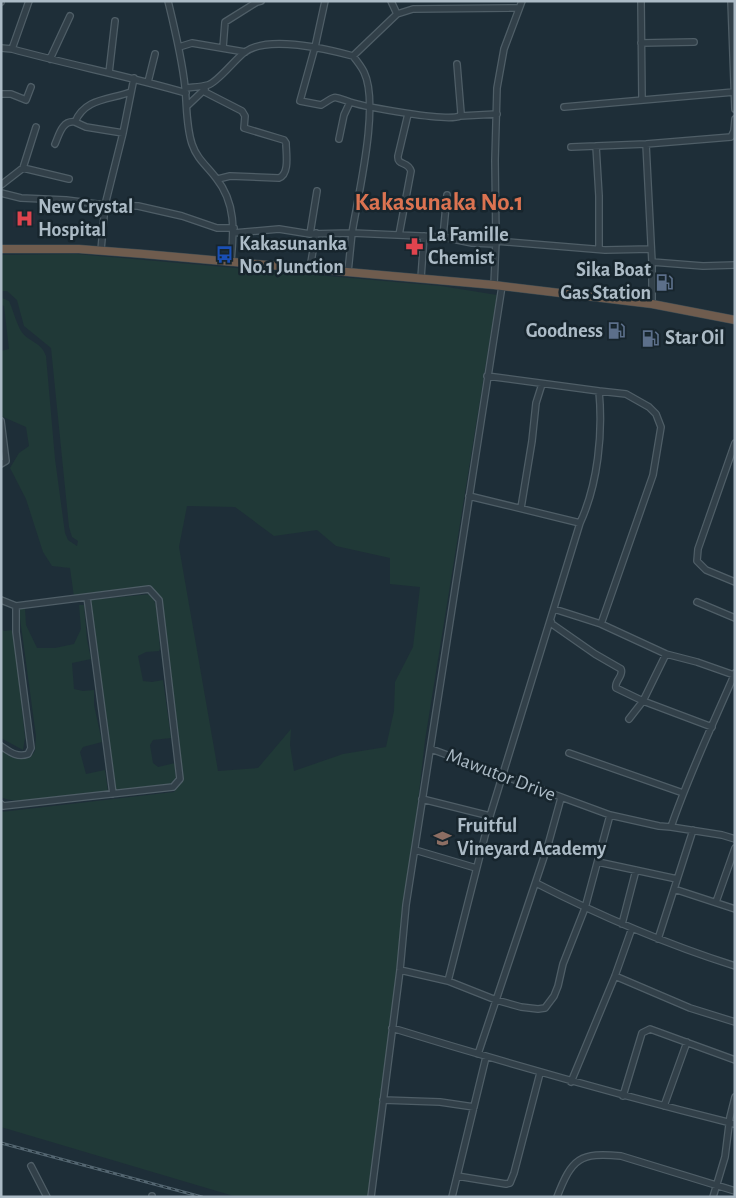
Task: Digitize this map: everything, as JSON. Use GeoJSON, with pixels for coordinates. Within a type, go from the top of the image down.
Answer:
{"type":"FeatureCollection","features":[{"type":"Feature","properties":{"kind":"highway"},"geometry":{"type":"LineString","coordinates":[[1,249],[101,250],[421,278],[652,304],[735,320]]}},
{"type":"Feature","properties":{"kind":"street"},"geometry":{"type":"LineString","coordinates":[[12,49],[29,1]]}},
{"type":"Feature","properties":{"kind":"street"},"geometry":{"type":"LineString","coordinates":[[168,1],[179,47],[186,90],[188,132],[195,152],[218,179],[230,202],[234,230],[231,262]]}},
{"type":"Feature","properties":{"kind":"street"},"geometry":{"type":"LineString","coordinates":[[325,1],[300,101],[321,104],[330,97],[334,97],[408,114],[450,118],[496,114]]}},
{"type":"Feature","properties":{"kind":"street"},"geometry":{"type":"LineString","coordinates":[[640,1],[642,99]]}},
{"type":"Feature","properties":{"kind":"street"},"geometry":{"type":"LineString","coordinates":[[731,1],[735,109]]}},
{"type":"Feature","properties":{"kind":"street"},"geometry":{"type":"LineString","coordinates":[[223,48],[225,22],[258,2]]}},
{"type":"Feature","properties":{"kind":"street"},"geometry":{"type":"LineString","coordinates":[[390,2],[397,14]]}},
{"type":"Feature","properties":{"kind":"street"},"geometry":{"type":"LineString","coordinates":[[353,56],[397,14],[413,9],[521,4],[504,49],[497,88],[496,242],[498,286],[487,376],[406,904],[400,970],[371,1197]]}},
{"type":"Feature","properties":{"kind":"street"},"geometry":{"type":"LineString","coordinates":[[50,59],[70,16]]}},
{"type":"Feature","properties":{"kind":"street"},"geometry":{"type":"LineString","coordinates":[[109,73],[115,21]]}},
{"type":"Feature","properties":{"kind":"street"},"geometry":{"type":"LineString","coordinates":[[641,43],[694,42]]}},
{"type":"Feature","properties":{"kind":"street"},"geometry":{"type":"LineString","coordinates":[[179,47],[192,43],[245,52]]}},
{"type":"Feature","properties":{"kind":"street"},"geometry":{"type":"LineString","coordinates":[[187,106],[245,52],[255,46],[315,47],[353,56],[364,72],[368,82],[371,106],[348,272]]}},
{"type":"Feature","properties":{"kind":"street"},"geometry":{"type":"LineString","coordinates":[[1,48],[186,90],[210,84]]}},
{"type":"Feature","properties":{"kind":"street"},"geometry":{"type":"LineString","coordinates":[[148,82],[155,54]]}},
{"type":"Feature","properties":{"kind":"street"},"geometry":{"type":"LineString","coordinates":[[457,64],[460,116]]}},
{"type":"Feature","properties":{"kind":"street"},"geometry":{"type":"LineString","coordinates":[[101,250],[105,205],[123,133],[134,78]]}},
{"type":"Feature","properties":{"kind":"street"},"geometry":{"type":"LineString","coordinates":[[1,94],[11,94],[26,100],[32,87]]}},
{"type":"Feature","properties":{"kind":"street"},"geometry":{"type":"LineString","coordinates":[[203,91],[244,113],[244,128],[284,140],[286,143],[286,172],[283,177],[230,176],[218,179]]}},
{"type":"Feature","properties":{"kind":"street"},"geometry":{"type":"LineString","coordinates":[[75,122],[78,114],[91,103],[131,92]]}},
{"type":"Feature","properties":{"kind":"street"},"geometry":{"type":"LineString","coordinates":[[564,107],[734,92]]}},
{"type":"Feature","properties":{"kind":"street"},"geometry":{"type":"LineString","coordinates":[[338,139],[344,114],[350,102]]}},
{"type":"Feature","properties":{"kind":"street"},"geometry":{"type":"LineString","coordinates":[[400,235],[411,171],[410,167],[406,164],[400,163],[398,156],[408,114]]}},
{"type":"Feature","properties":{"kind":"street"},"geometry":{"type":"LineString","coordinates":[[571,147],[646,144],[731,137],[734,132],[735,119]]}},
{"type":"Feature","properties":{"kind":"street"},"geometry":{"type":"LineString","coordinates":[[55,144],[65,124],[70,122],[86,127],[123,133]]}},
{"type":"Feature","properties":{"kind":"street"},"geometry":{"type":"LineString","coordinates":[[1,184],[23,168],[36,127]]}},
{"type":"Feature","properties":{"kind":"street"},"geometry":{"type":"LineString","coordinates":[[646,144],[652,262],[652,304]]}},
{"type":"Feature","properties":{"kind":"street"},"geometry":{"type":"LineString","coordinates":[[596,146],[599,196],[599,249]]}},
{"type":"Feature","properties":{"kind":"street"},"geometry":{"type":"LineString","coordinates":[[23,168],[69,179]]}},
{"type":"Feature","properties":{"kind":"street"},"geometry":{"type":"LineString","coordinates":[[310,268],[317,191]]}},
{"type":"Feature","properties":{"kind":"street"},"geometry":{"type":"LineString","coordinates":[[1,193],[21,198],[138,206],[182,216],[217,228],[234,230],[279,229],[313,233],[443,237],[472,243],[496,242],[599,249],[651,249]]}},
{"type":"Feature","properties":{"kind":"street"},"geometry":{"type":"LineString","coordinates":[[443,237],[447,196]]}},
{"type":"Feature","properties":{"kind":"street"},"geometry":{"type":"LineString","coordinates":[[421,278],[424,236]]}},
{"type":"Feature","properties":{"kind":"street"},"geometry":{"type":"LineString","coordinates":[[652,262],[704,266],[735,265]]}},
{"type":"Feature","properties":{"kind":"street"},"geometry":{"type":"LineString","coordinates":[[487,376],[626,394],[650,407],[656,414],[661,427],[653,475],[601,624]]}},
{"type":"Feature","properties":{"kind":"street"},"geometry":{"type":"LineString","coordinates":[[521,508],[536,403],[542,384]]}},
{"type":"Feature","properties":{"kind":"street"},"geometry":{"type":"LineString","coordinates":[[448,981],[490,816],[589,497],[598,456],[601,416],[599,391]]}},
{"type":"Feature","properties":{"kind":"street"},"geometry":{"type":"LineString","coordinates":[[1,421],[6,461],[1,464]]}},
{"type":"Feature","properties":{"kind":"street"},"geometry":{"type":"LineString","coordinates":[[735,443],[698,549],[697,561],[706,570],[735,582]]}},
{"type":"Feature","properties":{"kind":"street"},"geometry":{"type":"LineString","coordinates":[[469,496],[580,523]]}},
{"type":"Feature","properties":{"kind":"street"},"geometry":{"type":"LineString","coordinates":[[1,600],[16,606],[149,589],[159,600],[180,779],[173,787],[3,806],[1,804]]}},
{"type":"Feature","properties":{"kind":"street"},"geometry":{"type":"LineString","coordinates":[[87,597],[112,794]]}},
{"type":"Feature","properties":{"kind":"street"},"geometry":{"type":"LineString","coordinates":[[697,602],[735,618]]}},
{"type":"Feature","properties":{"kind":"street"},"geometry":{"type":"LineString","coordinates":[[1,746],[15,755],[23,756],[28,754],[31,748],[16,632],[16,606]]}},
{"type":"Feature","properties":{"kind":"street"},"geometry":{"type":"LineString","coordinates":[[554,609],[601,624],[666,654],[734,674],[683,793],[671,827]]}},
{"type":"Feature","properties":{"kind":"street"},"geometry":{"type":"LineString","coordinates":[[551,621],[552,624],[595,654],[621,668],[622,674],[616,684],[616,688],[643,701],[712,727]]}},
{"type":"Feature","properties":{"kind":"street"},"geometry":{"type":"LineString","coordinates":[[629,719],[643,701],[666,654]]}},
{"type":"Feature","properties":{"kind":"street","name":"Mawutor Drive"},"geometry":{"type":"LineString","coordinates":[[431,749],[610,815],[659,826],[693,830],[735,839]]}},
{"type":"Feature","properties":{"kind":"street"},"geometry":{"type":"LineString","coordinates":[[569,753],[683,793]]}},
{"type":"Feature","properties":{"kind":"street"},"geometry":{"type":"LineString","coordinates":[[478,1054],[536,883],[561,798]]}},
{"type":"Feature","properties":{"kind":"street"},"geometry":{"type":"LineString","coordinates":[[422,799],[490,816]]}},
{"type":"Feature","properties":{"kind":"street"},"geometry":{"type":"LineString","coordinates":[[400,970],[448,981],[496,1000],[522,1007],[538,1010],[545,1008],[554,996],[558,986],[562,964],[585,908],[610,815]]}},
{"type":"Feature","properties":{"kind":"street"},"geometry":{"type":"LineString","coordinates":[[658,940],[693,830]]}},
{"type":"Feature","properties":{"kind":"street"},"geometry":{"type":"LineString","coordinates":[[716,902],[735,848]]}},
{"type":"Feature","properties":{"kind":"street"},"geometry":{"type":"LineString","coordinates":[[415,850],[476,868]]}},
{"type":"Feature","properties":{"kind":"street"},"geometry":{"type":"LineString","coordinates":[[598,862],[677,879]]}},
{"type":"Feature","properties":{"kind":"street"},"geometry":{"type":"LineString","coordinates":[[622,924],[636,870]]}},
{"type":"Feature","properties":{"kind":"street"},"geometry":{"type":"LineString","coordinates":[[536,883],[585,908],[658,940],[735,966]]}},
{"type":"Feature","properties":{"kind":"street"},"geometry":{"type":"LineString","coordinates":[[674,889],[735,909]]}},
{"type":"Feature","properties":{"kind":"street"},"geometry":{"type":"LineString","coordinates":[[571,1082],[615,976],[632,928]]}},
{"type":"Feature","properties":{"kind":"street"},"geometry":{"type":"LineString","coordinates":[[615,976],[690,1008],[735,1022]]}},
{"type":"Feature","properties":{"kind":"street"},"geometry":{"type":"LineString","coordinates":[[392,1028],[571,1082],[732,1124]]}},
{"type":"Feature","properties":{"kind":"street"},"geometry":{"type":"LineString","coordinates":[[622,1096],[642,1033],[646,1030],[650,1029],[735,1060]]}},
{"type":"Feature","properties":{"kind":"street"},"geometry":{"type":"LineString","coordinates":[[664,1106],[687,1042]]}},
{"type":"Feature","properties":{"kind":"street"},"geometry":{"type":"LineString","coordinates":[[452,1197],[486,1057]]}},
{"type":"Feature","properties":{"kind":"street"},"geometry":{"type":"LineString","coordinates":[[457,1176],[506,1184],[510,1183],[540,1073]]}},
{"type":"Feature","properties":{"kind":"street"},"geometry":{"type":"LineString","coordinates":[[713,1197],[725,1157],[732,1124],[730,1111],[735,1097]]}},
{"type":"Feature","properties":{"kind":"street"},"geometry":{"type":"LineString","coordinates":[[383,1100],[440,1102],[474,1107]]}},
{"type":"Feature","properties":{"kind":"street"},"geometry":{"type":"LineString","coordinates":[[557,1197],[562,1183],[575,1162],[580,1158],[603,1154],[621,1156],[735,1191]]}},
{"type":"Feature","properties":{"kind":"street"},"geometry":{"type":"LineString","coordinates":[[31,1166],[47,1197]]}},
{"type":"Feature","properties":{"kind":"shaded area","name":"New Crystal Hospital"},"geometry":{"type":"Polygon","coordinates":[[[13,212],[35,213],[35,224],[13,227],[13,212]]]}},
{"type":"Feature","properties":{"kind":"green space"},"geometry":{"type":"Polygon","coordinates":[[[76,254],[441,286],[497,295],[425,740],[373,1197],[237,1197],[1,1127],[1,812],[174,792],[183,779],[161,602],[155,590],[145,587],[74,597],[70,568],[52,566],[43,552],[26,499],[10,468],[19,453],[29,446],[26,427],[1,416],[1,351],[9,349],[4,306],[1,305],[2,298],[9,301],[24,335],[41,347],[46,356],[55,459],[65,533],[68,540],[77,546],[78,541],[72,537],[69,527],[51,348],[24,326],[17,300],[7,291],[1,291],[1,255],[76,254]],[[187,506],[179,547],[218,771],[258,768],[291,729],[290,745],[294,771],[343,754],[386,747],[394,711],[395,682],[413,647],[420,587],[390,584],[390,558],[336,546],[317,530],[274,536],[235,507],[187,506]]]}},
{"type":"Feature","properties":{"kind":"green space"},"geometry":{"type":"Polygon","coordinates":[[[151,594],[156,605],[160,648],[159,651],[146,652],[138,656],[143,681],[163,680],[171,738],[153,740],[150,745],[153,763],[158,767],[175,763],[176,779],[170,784],[116,792],[91,600],[151,594]]]}},
{"type":"Feature","properties":{"kind":"green space"},"geometry":{"type":"Polygon","coordinates":[[[79,605],[84,605],[87,640],[91,659],[72,663],[74,689],[83,691],[94,690],[94,705],[102,742],[83,747],[80,752],[86,774],[105,770],[108,792],[22,801],[1,797],[1,750],[14,758],[30,758],[35,751],[36,736],[20,608],[25,608],[26,625],[37,648],[55,648],[74,644],[81,629],[79,605]]]}},
{"type":"Feature","properties":{"kind":"green space"},"geometry":{"type":"Polygon","coordinates":[[[1,628],[4,631],[11,630],[14,633],[25,738],[23,750],[1,738],[1,628]]]}},
{"type":"Feature","properties":{"kind":"railway"},"geometry":{"type":"LineString","coordinates":[[1,1143],[202,1197]]}},
{"type":"Feature","properties":{"kind":"place","name":"New Crystal Hospital"},"geometry":{"type":"Point","coordinates":[24,218]}},
{"type":"Feature","properties":{"kind":"place","name":"La Famille Chemist"},"geometry":{"type":"Point","coordinates":[414,246]}},
{"type":"Feature","properties":{"kind":"place","name":"Kakasunanka No.1 Junction"},"geometry":{"type":"Point","coordinates":[225,255]}},
{"type":"Feature","properties":{"kind":"place","name":"Sika Boat Gas Station"},"geometry":{"type":"Point","coordinates":[665,282]}},
{"type":"Feature","properties":{"kind":"place","name":"Goodness"},"geometry":{"type":"Point","coordinates":[617,331]}},
{"type":"Feature","properties":{"kind":"place","name":"Star Oil"},"geometry":{"type":"Point","coordinates":[651,338]}},
{"type":"Feature","properties":{"kind":"place","name":"Fruitful Vineyard Academy"},"geometry":{"type":"Point","coordinates":[443,838]}},
{"type":"Feature","properties":{"kind":"district","name":"Kakasunaka No.1"},"geometry":{"type":"Point","coordinates":[439,202]}}]}
